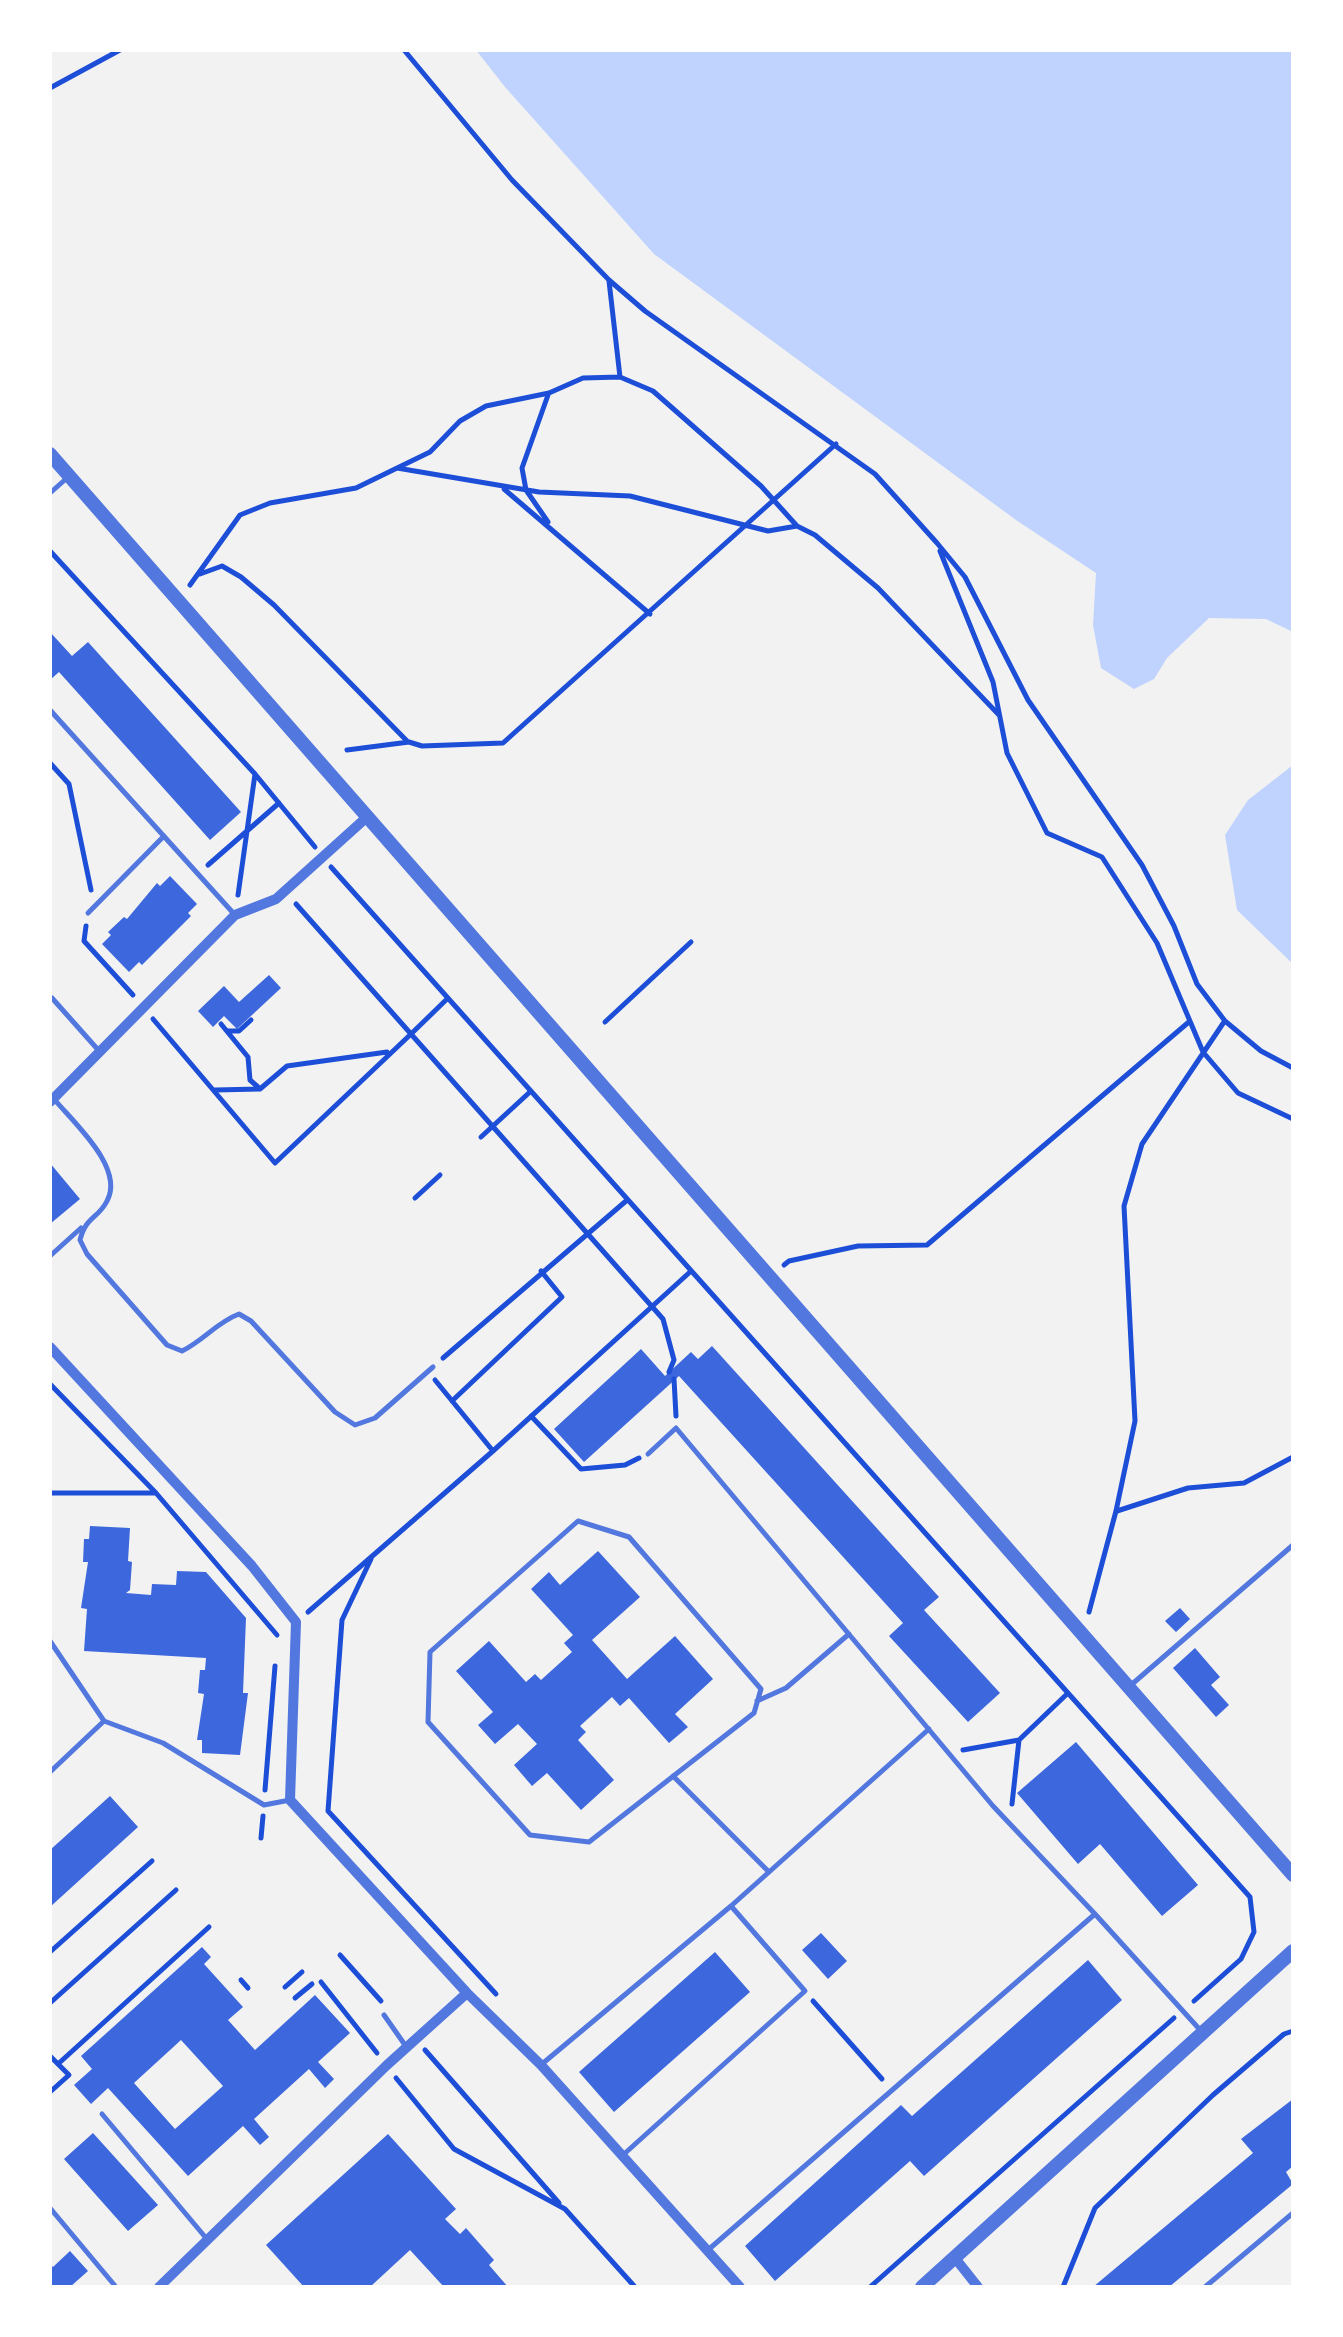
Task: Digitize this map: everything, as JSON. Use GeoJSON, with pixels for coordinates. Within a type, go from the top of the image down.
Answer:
{"type":"FeatureCollection","features":[{"type":"Feature","properties":{"kind":"street"},"geometry":{"type":"LineString","coordinates":[[50,454],[1293,1875]]}},
{"type":"Feature","properties":{"kind":"street"},"geometry":{"type":"LineString","coordinates":[[52,1101],[235,915],[276,899],[368,817]]}},
{"type":"Feature","properties":{"kind":"street"},"geometry":{"type":"LineString","coordinates":[[50,1347],[252,1566],[296,1622],[290,1800],[467,1994],[540,2065],[740,2287]]}},
{"type":"Feature","properties":{"kind":"street"},"geometry":{"type":"LineString","coordinates":[[922,2287],[1293,1951]]}},
{"type":"Feature","properties":{"kind":"street"},"geometry":{"type":"LineString","coordinates":[[159,2287],[467,1994]]}},
{"type":"Feature","properties":{"kind":"street"},"geometry":{"type":"LineString","coordinates":[[954,2258],[978,2287]]}},
{"type":"Feature","properties":{"kind":"lane"},"geometry":{"type":"LineString","coordinates":[[50,493],[69,476]]}},
{"type":"Feature","properties":{"kind":"lane"},"geometry":{"type":"LineString","coordinates":[[50,710],[235,915]]}},
{"type":"Feature","properties":{"kind":"lane"},"geometry":{"type":"LineString","coordinates":[[88,914],[164,836]]}},
{"type":"Feature","properties":{"kind":"lane"},"geometry":{"type":"LineString","coordinates":[[51,998],[100,1053]]}},
{"type":"Feature","properties":{"kind":"lane"},"geometry":{"type":"LineString","coordinates":[[50,1256],[107,1203],[111,1189],[109,1166],[52,1101]]}},
{"type":"Feature","properties":{"kind":"lane"},"geometry":{"type":"LineString","coordinates":[[84,1225],[80,1240],[87,1254],[167,1345],[182,1351],[196,1345],[226,1319],[239,1314],[251,1320],[335,1412],[355,1425],[375,1418],[430,1369]]}},
{"type":"Feature","properties":{"kind":"lane"},"geometry":{"type":"LineString","coordinates":[[648,1454],[676,1428],[948,1753],[1203,2033]]}},
{"type":"Feature","properties":{"kind":"lane"},"geometry":{"type":"LineString","coordinates":[[578,1521],[629,1537],[761,1688],[757,1701],[754,1713],[589,1842],[530,1835],[428,1722],[430,1652],[578,1521]]}},
{"type":"Feature","properties":{"kind":"lane"},"geometry":{"type":"LineString","coordinates":[[1128,1687],[1293,1544]]}},
{"type":"Feature","properties":{"kind":"lane"},"geometry":{"type":"LineString","coordinates":[[757,1701],[786,1688],[850,1634]]}},
{"type":"Feature","properties":{"kind":"lane"},"geometry":{"type":"LineString","coordinates":[[50,1640],[104,1721],[163,1743],[264,1805],[290,1800]]}},
{"type":"Feature","properties":{"kind":"lane"},"geometry":{"type":"LineString","coordinates":[[50,1772],[104,1721]]}},
{"type":"Feature","properties":{"kind":"lane"},"geometry":{"type":"LineString","coordinates":[[540,2065],[730,1906],[929,1729]]}},
{"type":"Feature","properties":{"kind":"lane"},"geometry":{"type":"LineString","coordinates":[[673,1776],[768,1871]]}},
{"type":"Feature","properties":{"kind":"lane"},"geometry":{"type":"LineString","coordinates":[[624,2156],[804,1991],[730,1906]]}},
{"type":"Feature","properties":{"kind":"lane"},"geometry":{"type":"LineString","coordinates":[[708,2250],[1095,1914]]}},
{"type":"Feature","properties":{"kind":"lane"},"geometry":{"type":"LineString","coordinates":[[387,2013],[412,2044]]}},
{"type":"Feature","properties":{"kind":"lane"},"geometry":{"type":"LineString","coordinates":[[102,2114],[209,2241]]}},
{"type":"Feature","properties":{"kind":"lane"},"geometry":{"type":"LineString","coordinates":[[50,2208],[116,2287]]}},
{"type":"Feature","properties":{"kind":"lane"},"geometry":{"type":"LineString","coordinates":[[1206,2287],[1293,2213]]}},
{"type":"Feature","properties":{"kind":"path"},"geometry":{"type":"LineString","coordinates":[[50,88],[120,50]]}},
{"type":"Feature","properties":{"kind":"path"},"geometry":{"type":"LineString","coordinates":[[404,50],[512,180],[609,280],[788,416],[836,444],[875,474],[966,577],[1028,700],[1142,865],[1174,926],[1197,984],[1225,1021],[1262,1051],[1293,1068]]}},
{"type":"Feature","properties":{"kind":"path"},"geometry":{"type":"LineString","coordinates":[[609,280],[620,377]]}},
{"type":"Feature","properties":{"kind":"path"},"geometry":{"type":"LineString","coordinates":[[180,602],[240,515],[270,503],[356,488],[430,452],[460,421],[486,406],[549,393],[583,378],[620,377],[653,390],[761,486],[797,526],[815,534],[878,588],[1000,715]]}},
{"type":"Feature","properties":{"kind":"path"},"geometry":{"type":"LineString","coordinates":[[549,393],[522,468],[526,490],[552,528]]}},
{"type":"Feature","properties":{"kind":"path"},"geometry":{"type":"LineString","coordinates":[[347,750],[408,742],[422,746],[503,744],[836,444]]}},
{"type":"Feature","properties":{"kind":"path"},"geometry":{"type":"LineString","coordinates":[[394,467],[526,490],[630,496],[768,531],[797,526]]}},
{"type":"Feature","properties":{"kind":"path"},"geometry":{"type":"LineString","coordinates":[[501,486],[650,614]]}},
{"type":"Feature","properties":{"kind":"path"},"geometry":{"type":"LineString","coordinates":[[937,544],[993,682],[1007,753],[1047,833],[1102,856],[1156,943],[1203,1052],[1238,1093],[1293,1119]]}},
{"type":"Feature","properties":{"kind":"path"},"geometry":{"type":"LineString","coordinates":[[50,551],[280,802],[447,999],[1250,1897],[1254,1932],[1241,1959],[870,2287]]}},
{"type":"Feature","properties":{"kind":"path"},"geometry":{"type":"LineString","coordinates":[[197,575],[222,566],[241,577],[408,742]]}},
{"type":"Feature","properties":{"kind":"path"},"geometry":{"type":"LineString","coordinates":[[50,763],[69,784],[91,886],[84,940],[275,1163],[447,999]]}},
{"type":"Feature","properties":{"kind":"path"},"geometry":{"type":"LineString","coordinates":[[235,915],[255,774]]}},
{"type":"Feature","properties":{"kind":"path"},"geometry":{"type":"LineString","coordinates":[[199,874],[280,802]]}},
{"type":"Feature","properties":{"kind":"path"},"geometry":{"type":"LineString","coordinates":[[284,890],[663,1319],[674,1360],[669,1372]]}},
{"type":"Feature","properties":{"kind":"path"},"geometry":{"type":"LineString","coordinates":[[605,1022],[691,942]]}},
{"type":"Feature","properties":{"kind":"path"},"geometry":{"type":"LineString","coordinates":[[228,1032],[239,1031],[252,1020]]}},
{"type":"Feature","properties":{"kind":"path"},"geometry":{"type":"LineString","coordinates":[[770,1277],[789,1261],[858,1246],[927,1246],[1190,1021]]}},
{"type":"Feature","properties":{"kind":"path"},"geometry":{"type":"LineString","coordinates":[[1082,1634],[1116,1511],[1135,1420],[1124,1206],[1142,1144],[1225,1021]]}},
{"type":"Feature","properties":{"kind":"path"},"geometry":{"type":"LineString","coordinates":[[221,1024],[248,1057],[250,1080],[260,1089]]}},
{"type":"Feature","properties":{"kind":"path"},"geometry":{"type":"LineString","coordinates":[[215,1090],[260,1089],[287,1066],[389,1052]]}},
{"type":"Feature","properties":{"kind":"path"},"geometry":{"type":"LineString","coordinates":[[481,1138],[531,1091]]}},
{"type":"Feature","properties":{"kind":"path"},"geometry":{"type":"LineString","coordinates":[[415,1198],[440,1175]]}},
{"type":"Feature","properties":{"kind":"path"},"geometry":{"type":"LineString","coordinates":[[493,1451],[430,1369],[626,1200]]}},
{"type":"Feature","properties":{"kind":"path"},"geometry":{"type":"LineString","coordinates":[[452,1401],[562,1297],[541,1271]]}},
{"type":"Feature","properties":{"kind":"path"},"geometry":{"type":"LineString","coordinates":[[50,1384],[156,1493],[278,1635],[371,1560],[690,1272]]}},
{"type":"Feature","properties":{"kind":"path"},"geometry":{"type":"LineString","coordinates":[[674,1379],[676,1428]]}},
{"type":"Feature","properties":{"kind":"path"},"geometry":{"type":"LineString","coordinates":[[531,1416],[582,1470],[625,1465],[648,1454]]}},
{"type":"Feature","properties":{"kind":"path"},"geometry":{"type":"LineString","coordinates":[[1116,1511],[1188,1488],[1244,1483],[1293,1456]]}},
{"type":"Feature","properties":{"kind":"path"},"geometry":{"type":"LineString","coordinates":[[50,1493],[156,1493]]}},
{"type":"Feature","properties":{"kind":"path"},"geometry":{"type":"LineString","coordinates":[[371,1560],[342,1620],[328,1811],[500,1998]]}},
{"type":"Feature","properties":{"kind":"path"},"geometry":{"type":"LineString","coordinates":[[260,1838],[276,1654]]}},
{"type":"Feature","properties":{"kind":"path"},"geometry":{"type":"LineString","coordinates":[[948,1753],[1019,1740],[1068,1693]]}},
{"type":"Feature","properties":{"kind":"path"},"geometry":{"type":"LineString","coordinates":[[1010,1824],[1019,1740]]}},
{"type":"Feature","properties":{"kind":"path"},"geometry":{"type":"LineString","coordinates":[[50,1952],[152,1861]]}},
{"type":"Feature","properties":{"kind":"path"},"geometry":{"type":"LineString","coordinates":[[50,2003],[176,1890]]}},
{"type":"Feature","properties":{"kind":"path"},"geometry":{"type":"LineString","coordinates":[[58,2064],[209,1927]]}},
{"type":"Feature","properties":{"kind":"path"},"geometry":{"type":"LineString","coordinates":[[340,1955],[387,2013]]}},
{"type":"Feature","properties":{"kind":"path"},"geometry":{"type":"LineString","coordinates":[[285,1987],[302,1972]]}},
{"type":"Feature","properties":{"kind":"path"},"geometry":{"type":"LineString","coordinates":[[241,1980],[248,1988]]}},
{"type":"Feature","properties":{"kind":"path"},"geometry":{"type":"LineString","coordinates":[[321,1982],[454,2149],[565,2209]]}},
{"type":"Feature","properties":{"kind":"path"},"geometry":{"type":"LineString","coordinates":[[295,1998],[312,1984]]}},
{"type":"Feature","properties":{"kind":"path"},"geometry":{"type":"LineString","coordinates":[[804,1991],[892,2090]]}},
{"type":"Feature","properties":{"kind":"path"},"geometry":{"type":"LineString","coordinates":[[1063,2287],[1095,2208],[1213,2095],[1284,2034],[1293,2031]]}},
{"type":"Feature","properties":{"kind":"path"},"geometry":{"type":"LineString","coordinates":[[412,2044],[634,2287]]}},
{"type":"Feature","properties":{"kind":"path"},"geometry":{"type":"LineString","coordinates":[[50,2056],[69,2075],[50,2092]]}},
{"type":"Feature","properties":{"kind":"water"},"geometry":{"type":"Polygon","coordinates":[[[476,50],[1293,50],[1293,632],[1266,619],[1209,618],[1167,658],[1154,679],[1134,689],[1101,668],[1093,625],[1096,573],[1016,520],[654,254],[476,50]]]}},
{"type":"Feature","properties":{"kind":"water"},"geometry":{"type":"Polygon","coordinates":[[[1293,765],[1293,964],[1237,910],[1225,835],[1248,800],[1293,765]]]}},
{"type":"Feature","properties":{"kind":"building"},"geometry":{"type":"Polygon","coordinates":[[[50,632],[72,656],[88,642],[241,812],[210,840],[59,672],[50,680],[50,632]]]}},
{"type":"Feature","properties":{"kind":"building"},"geometry":{"type":"Polygon","coordinates":[[[170,876],[197,904],[188,913],[191,916],[142,965],[139,962],[129,972],[102,944],[111,935],[108,932],[124,917],[127,919],[157,883],[160,886],[170,876]]]}},
{"type":"Feature","properties":{"kind":"building"},"geometry":{"type":"Polygon","coordinates":[[[269,975],[281,988],[237,1029],[224,1016],[213,1027],[198,1011],[224,986],[239,1002],[269,975]]]}},
{"type":"Feature","properties":{"kind":"building"},"geometry":{"type":"Polygon","coordinates":[[[50,1163],[80,1199],[50,1224],[50,1163]]]}},
{"type":"Feature","properties":{"kind":"building"},"geometry":{"type":"Polygon","coordinates":[[[712,1346],[939,1597],[924,1610],[1000,1693],[968,1722],[889,1636],[903,1623],[679,1376],[584,1462],[554,1429],[641,1349],[665,1376],[691,1352],[698,1359],[712,1346]]]}},
{"type":"Feature","properties":{"kind":"building"},"geometry":{"type":"Polygon","coordinates":[[[90,1526],[130,1528],[128,1561],[132,1562],[130,1590],[126,1593],[151,1595],[152,1584],[176,1585],[177,1571],[206,1572],[246,1618],[243,1693],[248,1693],[240,1755],[202,1753],[202,1740],[197,1740],[204,1694],[198,1693],[200,1670],[205,1670],[206,1658],[84,1651],[87,1609],[81,1608],[88,1562],[83,1562],[84,1539],[89,1539],[90,1526]]]}},
{"type":"Feature","properties":{"kind":"building"},"geometry":{"type":"Polygon","coordinates":[[[598,1551],[640,1597],[592,1640],[627,1679],[675,1636],[713,1679],[675,1714],[688,1727],[669,1743],[629,1698],[620,1706],[612,1697],[580,1726],[586,1732],[578,1740],[614,1780],[581,1810],[547,1773],[532,1786],[514,1765],[537,1744],[518,1724],[495,1744],[478,1725],[493,1712],[456,1671],[489,1641],[526,1682],[535,1674],[541,1680],[572,1652],[564,1643],[573,1635],[531,1589],[549,1572],[560,1585],[598,1551]]]}},
{"type":"Feature","properties":{"kind":"building"},"geometry":{"type":"Polygon","coordinates":[[[1180,1608],[1190,1619],[1176,1632],[1165,1621],[1180,1608]]]}},
{"type":"Feature","properties":{"kind":"building"},"geometry":{"type":"Polygon","coordinates":[[[1195,1648],[1220,1677],[1211,1685],[1229,1705],[1216,1717],[1173,1668],[1195,1648]]]}},
{"type":"Feature","properties":{"kind":"building"},"geometry":{"type":"Polygon","coordinates":[[[1076,1742],[1198,1885],[1162,1916],[1100,1844],[1078,1864],[1017,1793],[1076,1742]]]}},
{"type":"Feature","properties":{"kind":"building"},"geometry":{"type":"Polygon","coordinates":[[[110,1796],[138,1827],[50,1907],[50,1850],[110,1796]]]}},
{"type":"Feature","properties":{"kind":"building"},"geometry":{"type":"Polygon","coordinates":[[[821,1933],[847,1961],[828,1979],[802,1950],[821,1933]]]}},
{"type":"Feature","properties":{"kind":"building"},"geometry":{"type":"Polygon","coordinates":[[[202,1947],[211,1957],[204,1964],[243,2007],[228,2020],[255,2050],[315,1995],[350,2033],[318,2062],[334,2079],[325,2088],[309,2069],[254,2119],[269,2137],[260,2145],[243,2126],[188,2176],[108,2088],[91,2104],[74,2085],[92,2069],[81,2056],[202,1947]],[[181,2040],[134,2083],[175,2129],[223,2086],[181,2040]]]}},
{"type":"Feature","properties":{"kind":"building"},"geometry":{"type":"Polygon","coordinates":[[[715,1952],[750,1992],[614,2112],[579,2072],[715,1952]]]}},
{"type":"Feature","properties":{"kind":"building"},"geometry":{"type":"Polygon","coordinates":[[[1088,1960],[1122,2000],[924,2176],[910,2161],[775,2281],[745,2246],[901,2105],[912,2116],[1088,1960]]]}},
{"type":"Feature","properties":{"kind":"building"},"geometry":{"type":"Polygon","coordinates":[[[1293,2099],[1293,2166],[1286,2172],[1293,2184],[1169,2287],[1093,2287],[1253,2153],[1241,2139],[1293,2099]]]}},
{"type":"Feature","properties":{"kind":"building"},"geometry":{"type":"Polygon","coordinates":[[[93,2133],[158,2205],[128,2231],[64,2159],[93,2133]]]}},
{"type":"Feature","properties":{"kind":"building"},"geometry":{"type":"Polygon","coordinates":[[[388,2134],[456,2209],[445,2219],[460,2234],[466,2228],[494,2260],[489,2265],[508,2287],[444,2287],[410,2250],[370,2287],[304,2287],[266,2245],[388,2134]]]}},
{"type":"Feature","properties":{"kind":"building"},"geometry":{"type":"Polygon","coordinates":[[[70,2251],[88,2271],[70,2287],[50,2287],[50,2264],[53,2267],[70,2251]]]}}]}
